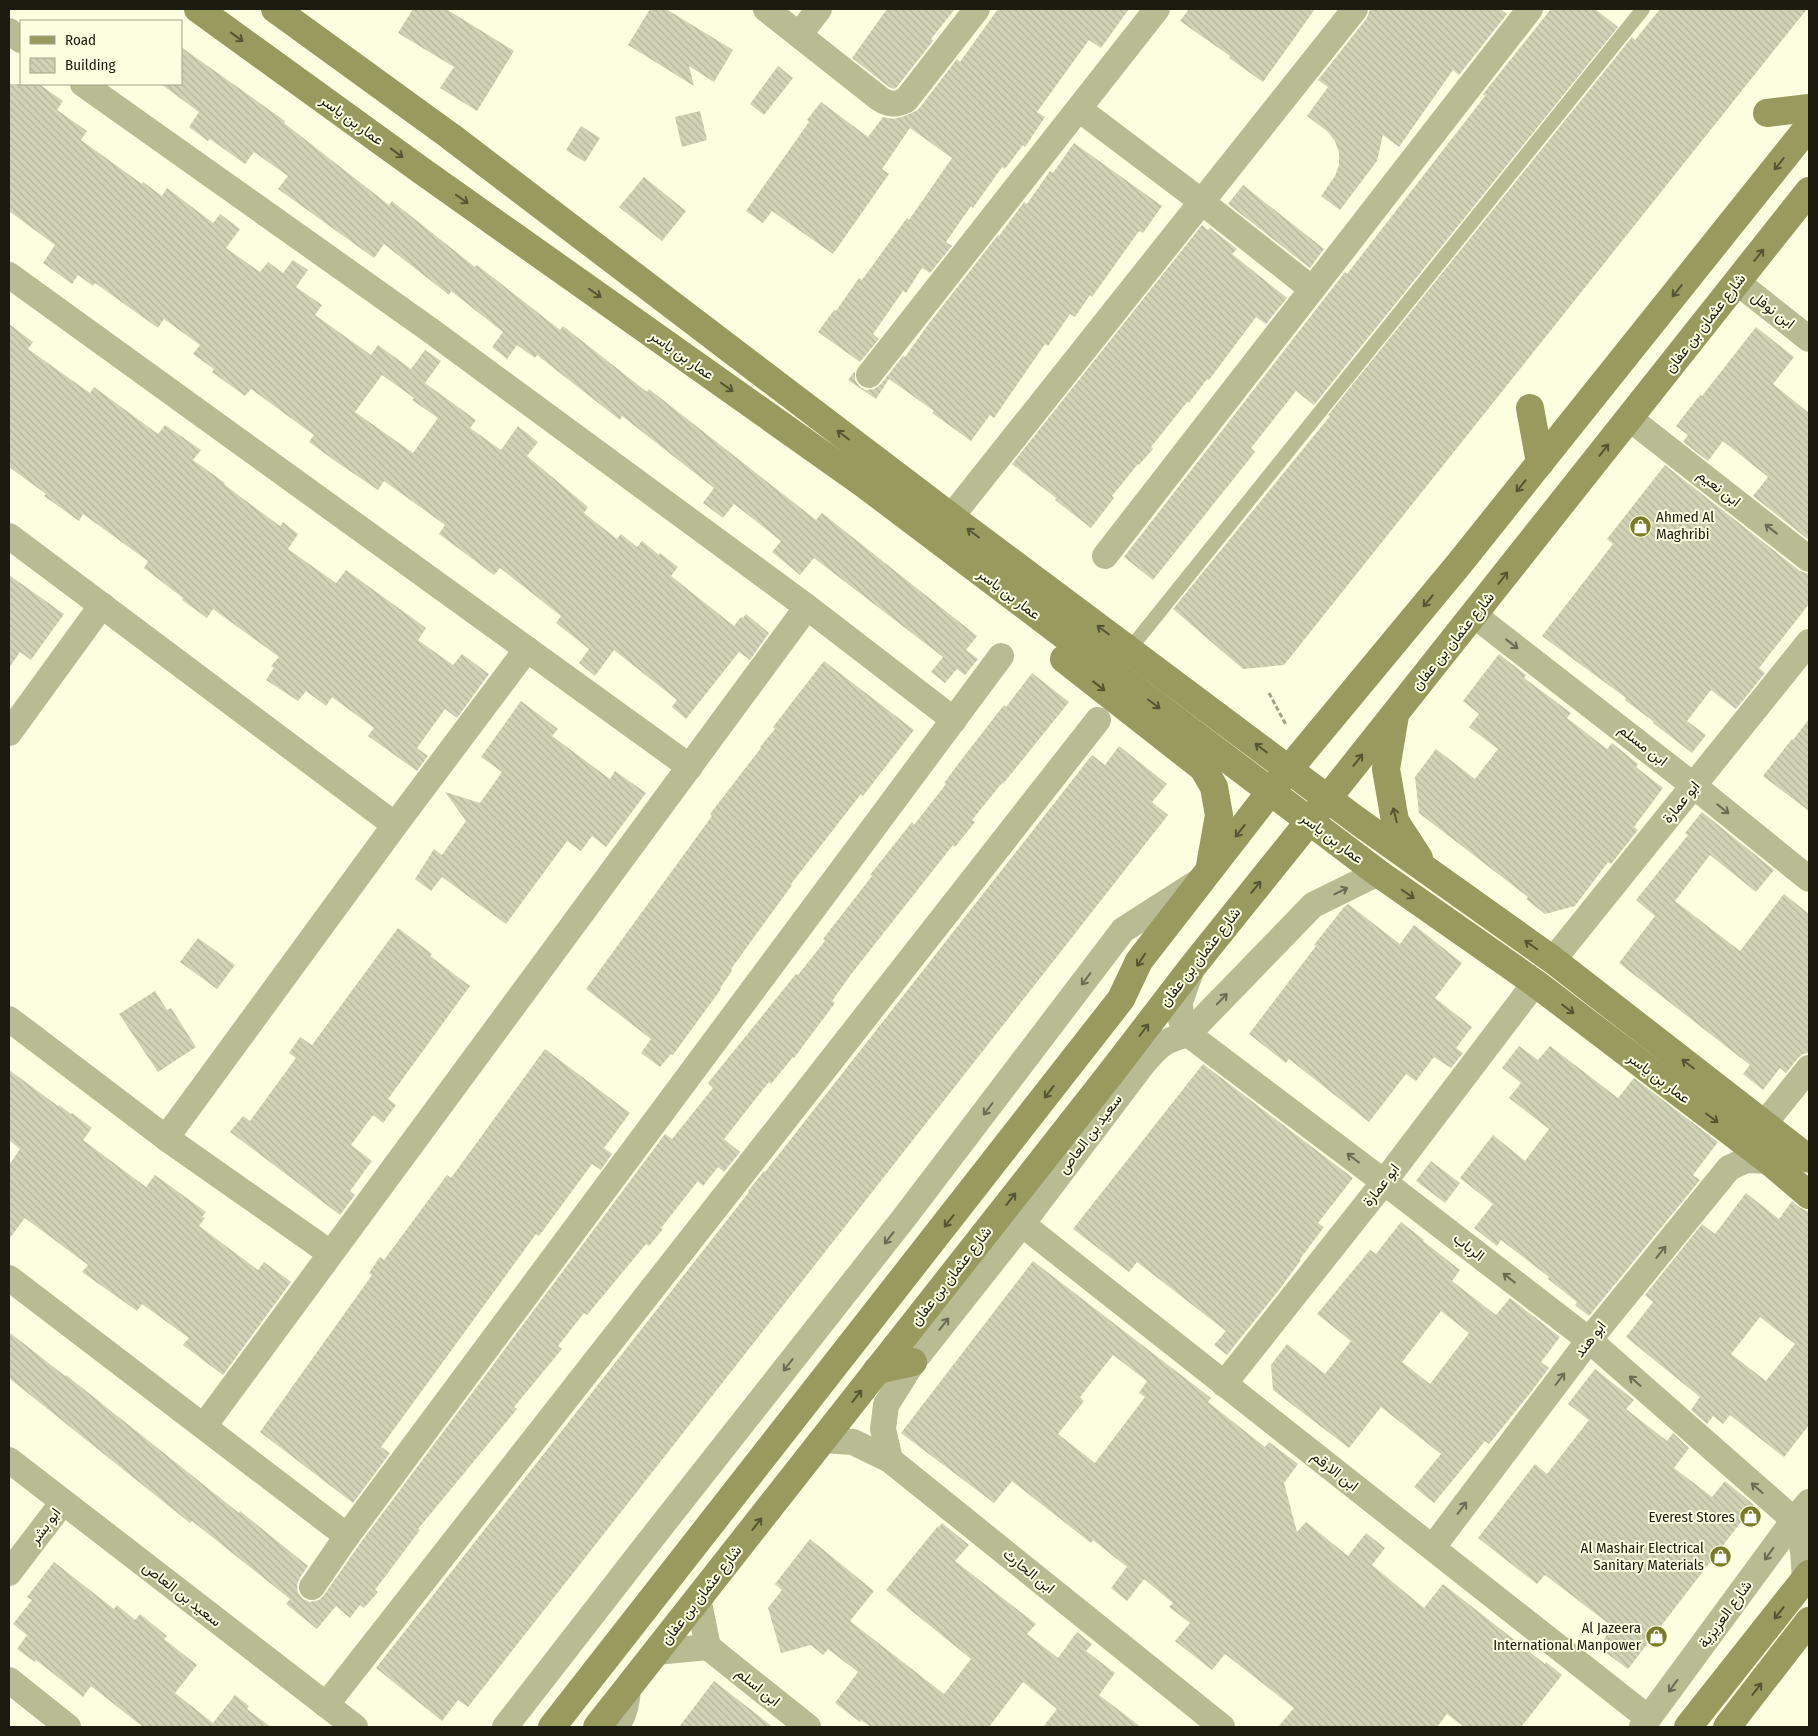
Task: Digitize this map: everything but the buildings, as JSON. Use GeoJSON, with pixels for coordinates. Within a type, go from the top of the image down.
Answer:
{"type":"FeatureCollection","features":[{"type":"Feature","properties":{"kind":"street","name":"عمار بن ياسر"},"geometry":{"type":"LineString","coordinates":[[198,9],[422,171],[864,484],[1378,873],[1535,984],[1769,1161],[1809,1195]]}},
{"type":"Feature","properties":{"kind":"street","name":"عمار بن ياسر"},"geometry":{"type":"LineString","coordinates":[[275,9],[458,142],[1129,650],[1428,872],[1553,960],[1809,1159]]}},
{"type":"Feature","properties":{"kind":"street"},"geometry":{"type":"LineString","coordinates":[[766,9],[880,99],[893,105],[906,100],[977,9]]}},
{"type":"Feature","properties":{"kind":"street"},"geometry":{"type":"LineString","coordinates":[[799,35],[819,9]]}},
{"type":"Feature","properties":{"kind":"street"},"geometry":{"type":"LineString","coordinates":[[869,375],[1157,9]]}},
{"type":"Feature","properties":{"kind":"street"},"geometry":{"type":"LineString","coordinates":[[951,517],[1355,9]]}},
{"type":"Feature","properties":{"kind":"street"},"geometry":{"type":"LineString","coordinates":[[1105,556],[1530,9]]}},
{"type":"Feature","properties":{"kind":"street"},"geometry":{"type":"LineString","coordinates":[[9,31],[20,39]]}},
{"type":"Feature","properties":{"kind":"street"},"geometry":{"type":"LineString","coordinates":[[84,85],[430,330],[807,607],[954,720]]}},
{"type":"Feature","properties":{"kind":"street"},"geometry":{"type":"LineString","coordinates":[[1767,112],[1809,108]]}},
{"type":"Feature","properties":{"kind":"street"},"geometry":{"type":"LineString","coordinates":[[1079,109],[1202,202],[1312,289]]}},
{"type":"Feature","properties":{"kind":"street"},"geometry":{"type":"LineString","coordinates":[[552,1727],[1121,999],[1139,961],[1270,792],[1453,571],[1809,126]]}},
{"type":"Feature","properties":{"kind":"street","name":"شارع عثمان بن عفان"},"geometry":{"type":"LineString","coordinates":[[597,1727],[1193,966],[1474,615],[1809,191]]}},
{"type":"Feature","properties":{"kind":"street"},"geometry":{"type":"LineString","coordinates":[[9,275],[690,767]]}},
{"type":"Feature","properties":{"kind":"street","name":"ابن نوفل"},"geometry":{"type":"LineString","coordinates":[[1737,282],[1809,339]]}},
{"type":"Feature","properties":{"kind":"street"},"geometry":{"type":"LineString","coordinates":[[1530,408],[1540,463]]}},
{"type":"Feature","properties":{"kind":"street","name":"ابن نعيم"},"geometry":{"type":"LineString","coordinates":[[1629,418],[1809,559]]}},
{"type":"Feature","properties":{"kind":"street"},"geometry":{"type":"LineString","coordinates":[[505,1727],[904,1218],[1123,930],[1205,875],[1219,815],[1214,787],[1203,768],[922,550],[864,484]]}},
{"type":"Feature","properties":{"kind":"street"},"geometry":{"type":"LineString","coordinates":[[9,536],[395,824]]}},
{"type":"Feature","properties":{"kind":"street"},"geometry":{"type":"LineString","coordinates":[[9,733],[102,605]]}},
{"type":"Feature","properties":{"kind":"street"},"geometry":{"type":"LineString","coordinates":[[204,1426],[807,607]]}},
{"type":"Feature","properties":{"kind":"street","name":"ابن مسلم"},"geometry":{"type":"LineString","coordinates":[[1474,615],[1694,786],[1809,879]]}},
{"type":"Feature","properties":{"kind":"street","name":"ابو عمارة"},"geometry":{"type":"LineString","coordinates":[[1553,960],[1809,642]]}},
{"type":"Feature","properties":{"kind":"street"},"geometry":{"type":"LineString","coordinates":[[166,1138],[395,824],[527,649]]}},
{"type":"Feature","properties":{"kind":"street"},"geometry":{"type":"LineString","coordinates":[[312,1587],[347,1536],[1001,656]]}},
{"type":"Feature","properties":{"kind":"street"},"geometry":{"type":"LineString","coordinates":[[1396,712],[1386,769],[1395,821],[1428,872]]}},
{"type":"Feature","properties":{"kind":"street"},"geometry":{"type":"LineString","coordinates":[[326,1705],[1098,720]]}},
{"type":"Feature","properties":{"kind":"street","name":"سعيد بن العاص"},"geometry":{"type":"LineString","coordinates":[[890,1460],[883,1429],[886,1405],[914,1362],[1022,1224],[1143,1064],[1166,1041],[1188,1034],[1313,905],[1378,873]]}},
{"type":"Feature","properties":{"kind":"street"},"geometry":{"type":"LineString","coordinates":[[1188,1034],[1181,1020],[1180,1002],[1193,966]]}},
{"type":"Feature","properties":{"kind":"street","name":"ابو عمارة"},"geometry":{"type":"LineString","coordinates":[[1224,1384],[1384,1182],[1535,984]]}},
{"type":"Feature","properties":{"kind":"street"},"geometry":{"type":"LineString","coordinates":[[9,1019],[166,1138],[330,1253]]}},
{"type":"Feature","properties":{"kind":"street","name":"الرباب"},"geometry":{"type":"LineString","coordinates":[[1188,1034],[1589,1340],[1804,1514]]}},
{"type":"Feature","properties":{"kind":"street"},"geometry":{"type":"LineString","coordinates":[[1111,1073],[1143,1064]]}},
{"type":"Feature","properties":{"kind":"street"},"geometry":{"type":"LineString","coordinates":[[1764,1123],[1809,1068]]}},
{"type":"Feature","properties":{"kind":"street","name":"ابو هند"},"geometry":{"type":"LineString","coordinates":[[1433,1547],[1589,1340],[1729,1168],[1746,1160],[1769,1161]]}},
{"type":"Feature","properties":{"kind":"street","name":"ابن الارقم"},"geometry":{"type":"LineString","coordinates":[[1022,1224],[1433,1547],[1645,1723]]}},
{"type":"Feature","properties":{"kind":"street"},"geometry":{"type":"LineString","coordinates":[[9,1278],[347,1536]]}},
{"type":"Feature","properties":{"kind":"street"},"geometry":{"type":"LineString","coordinates":[[877,1370],[914,1362]]}},
{"type":"Feature","properties":{"kind":"street","name":"ابن الحارث"},"geometry":{"type":"LineString","coordinates":[[823,1440],[853,1442],[890,1460],[1222,1727]]}},
{"type":"Feature","properties":{"kind":"street","name":"سعيد بن العاص"},"geometry":{"type":"LineString","coordinates":[[9,1460],[355,1727]]}},
{"type":"Feature","properties":{"kind":"street","name":"ابو بشر"},"geometry":{"type":"LineString","coordinates":[[9,1573],[63,1502]]}},
{"type":"Feature","properties":{"kind":"street"},"geometry":{"type":"LineString","coordinates":[[1688,1727],[1807,1577],[1803,1550],[1804,1514]]}},
{"type":"Feature","properties":{"kind":"street","name":"شارع العزيزية"},"geometry":{"type":"LineString","coordinates":[[1645,1723],[1804,1514]]}},
{"type":"Feature","properties":{"kind":"street"},"geometry":{"type":"LineString","coordinates":[[656,1652],[708,1647],[698,1598]]}},
{"type":"Feature","properties":{"kind":"street"},"geometry":{"type":"LineString","coordinates":[[1727,1727],[1809,1621]]}},
{"type":"Feature","properties":{"kind":"street","name":"ابن اسلم"},"geometry":{"type":"LineString","coordinates":[[708,1647],[808,1727]]}},
{"type":"Feature","properties":{"kind":"street"},"geometry":{"type":"LineString","coordinates":[[9,1680],[68,1727]]}},
{"type":"Feature","properties":{"kind":"street"},"geometry":{"type":"LineString","coordinates":[[616,1727],[622,1719],[627,1703],[628,1688]]}},
{"type":"Feature","properties":{"kind":"street"},"geometry":{"type":"LineString","coordinates":[[535,1727],[569,1706]]}},
{"type":"Feature","properties":{"kind":"lane"},"geometry":{"type":"LineString","coordinates":[[1129,650],[1643,9]]}},
{"type":"Feature","properties":{"kind":"path"},"geometry":{"type":"LineString","coordinates":[[1269,693],[1286,725]]}},
{"type":"Feature","properties":{"kind":"place","name":"Ahmed Al Maghribi"},"geometry":{"type":"Point","coordinates":[1640,526]}},
{"type":"Feature","properties":{"kind":"place","name":"Everest Stores"},"geometry":{"type":"Point","coordinates":[1751,1517]}},
{"type":"Feature","properties":{"kind":"place","name":"Al Mashair Electrical Sanitary Materials"},"geometry":{"type":"Point","coordinates":[1720,1557]}},
{"type":"Feature","properties":{"kind":"place","name":"Al Jazeera International Manpower"},"geometry":{"type":"Point","coordinates":[1657,1637]}}]}
